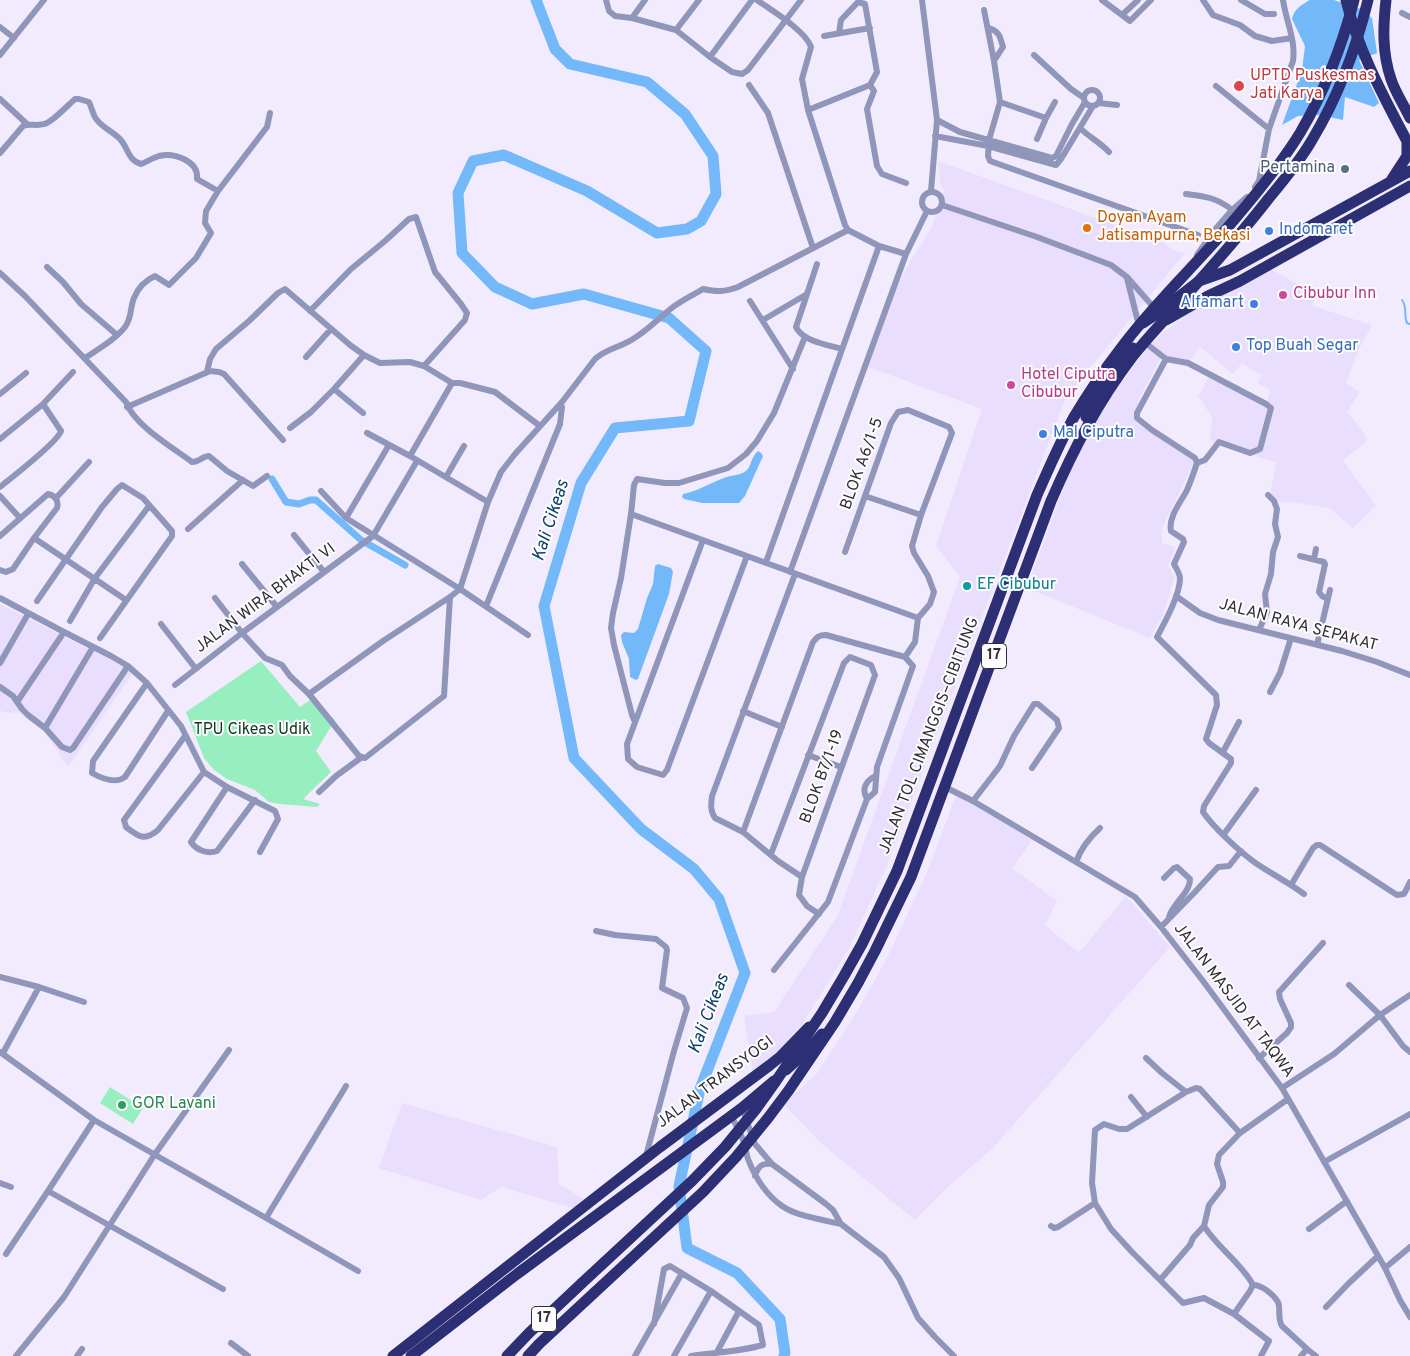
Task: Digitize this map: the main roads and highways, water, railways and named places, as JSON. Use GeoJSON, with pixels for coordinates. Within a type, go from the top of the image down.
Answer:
{"type":"FeatureCollection","features":[{"type":"Feature","properties":{"kind":"highway"},"geometry":{"type":"LineString","coordinates":[[1346,0],[1365,55],[1408,144],[1407,156],[1390,182]]}},
{"type":"Feature","properties":{"kind":"highway","name":"JALAN TOL CIMANGGIS–CIBITUNG"},"geometry":{"type":"LineString","coordinates":[[507,1356],[529,1333],[692,1181],[724,1147],[756,1109],[822,1013],[862,944],[897,871],[1054,454],[1098,380],[1122,346],[1233,221],[1300,133],[1334,61],[1354,0]]}},
{"type":"Feature","properties":{"kind":"highway","name":"JALAN TOL CIMANGGIS–CIBITUNG"},"geometry":{"type":"LineString","coordinates":[[528,1356],[703,1192],[736,1157],[773,1111],[840,1014],[875,951],[911,878],[1051,501],[1072,453],[1088,423],[1134,356],[1244,230],[1312,141],[1348,66],[1368,0]]}},
{"type":"Feature","properties":{"kind":"highway"},"geometry":{"type":"LineString","coordinates":[[1386,0],[1383,22],[1387,66],[1391,81],[1408,115]]}},
{"type":"Feature","properties":{"kind":"highway","name":"JALAN TRANSYOGI"},"geometry":{"type":"LineString","coordinates":[[393,1356],[660,1147],[780,1057],[818,1018],[849,978],[869,937],[1030,513],[1074,411],[1106,359],[1139,326],[1199,281],[1230,270],[1410,172]]}},
{"type":"Feature","properties":{"kind":"highway","name":"JALAN TRANSYOGI"},"geometry":{"type":"LineString","coordinates":[[411,1356],[516,1274],[742,1108],[810,1048],[847,1005],[869,970],[889,930],[910,880],[1086,418],[1110,378],[1141,339],[1171,317],[1208,296],[1240,281],[1410,186]]}},
{"type":"Feature","properties":{"kind":"highway"},"geometry":{"type":"LineString","coordinates":[[968,676],[974,682],[986,680]]}},
{"type":"Feature","properties":{"kind":"highway"},"geometry":{"type":"LineString","coordinates":[[960,700],[966,697],[974,699],[977,705]]}},
{"type":"Feature","properties":{"kind":"water"},"geometry":{"type":"Polygon","coordinates":[[[1310,0],[1334,0],[1361,9],[1372,18],[1377,53],[1359,60],[1379,103],[1374,107],[1345,97],[1343,120],[1320,115],[1298,116],[1282,125],[1302,70],[1305,46],[1292,19],[1296,10],[1310,0]]]}},
{"type":"Feature","properties":{"kind":"water"},"geometry":{"type":"Polygon","coordinates":[[[758,451],[763,456],[745,496],[739,503],[702,503],[682,497],[683,494],[746,471],[758,451]]]}},
{"type":"Feature","properties":{"kind":"water"},"geometry":{"type":"Polygon","coordinates":[[[658,564],[671,568],[673,572],[669,594],[638,679],[636,680],[630,677],[629,659],[621,635],[624,632],[634,633],[638,629],[653,584],[655,566],[658,564]]]}},
{"type":"Feature","properties":{"kind":"waterway","name":"Kali Cikeas"},"geometry":{"type":"LineString","coordinates":[[536,0],[555,49],[570,64],[647,82],[685,114],[713,156],[716,194],[701,221],[687,229],[657,233],[587,191],[504,155],[473,161],[458,193],[462,253],[495,287],[532,304],[584,294],[669,318],[706,351],[689,421],[615,428],[581,483],[544,606],[574,758],[641,829],[694,869],[719,899],[745,973],[700,1089],[679,1186],[687,1248],[737,1273],[780,1319],[784,1356]]}},
{"type":"Feature","properties":{"kind":"waterway"},"geometry":{"type":"LineString","coordinates":[[1402,300],[1405,306],[1406,320],[1410,324]]}},
{"type":"Feature","properties":{"kind":"waterway"},"geometry":{"type":"LineString","coordinates":[[272,479],[286,502],[299,504],[316,500],[361,540],[405,565]]}},
{"type":"Feature","properties":{"kind":"place","name":"UPTD Puskesmas Jati Karya"},"geometry":{"type":"Point","coordinates":[1239,86]}},
{"type":"Feature","properties":{"kind":"place","name":"Pertamina"},"geometry":{"type":"Point","coordinates":[1345,169]}},
{"type":"Feature","properties":{"kind":"place","name":"Doyan Ayam Jatisampurna, Bekasi"},"geometry":{"type":"Point","coordinates":[1087,228]}},
{"type":"Feature","properties":{"kind":"place","name":"Indomaret"},"geometry":{"type":"Point","coordinates":[1269,231]}},
{"type":"Feature","properties":{"kind":"place","name":"Cibubur Inn"},"geometry":{"type":"Point","coordinates":[1283,295]}},
{"type":"Feature","properties":{"kind":"place","name":"Alfamart"},"geometry":{"type":"Point","coordinates":[1254,304]}},
{"type":"Feature","properties":{"kind":"place","name":"Top Buah Segar"},"geometry":{"type":"Point","coordinates":[1236,347]}},
{"type":"Feature","properties":{"kind":"place","name":"Hotel Ciputra Cibubur"},"geometry":{"type":"Point","coordinates":[1011,385]}},
{"type":"Feature","properties":{"kind":"place","name":"Mal Ciputra"},"geometry":{"type":"Point","coordinates":[1043,434]}},
{"type":"Feature","properties":{"kind":"place","name":"EF Cibubur"},"geometry":{"type":"Point","coordinates":[967,586]}},
{"type":"Feature","properties":{"kind":"place","name":"GOR Lavani"},"geometry":{"type":"Point","coordinates":[122,1105]}},
{"type":"Feature","properties":{"kind":"park label","name":"TPU Cikeas Udik"},"geometry":{"type":"Point","coordinates":[252,731]}}]}
